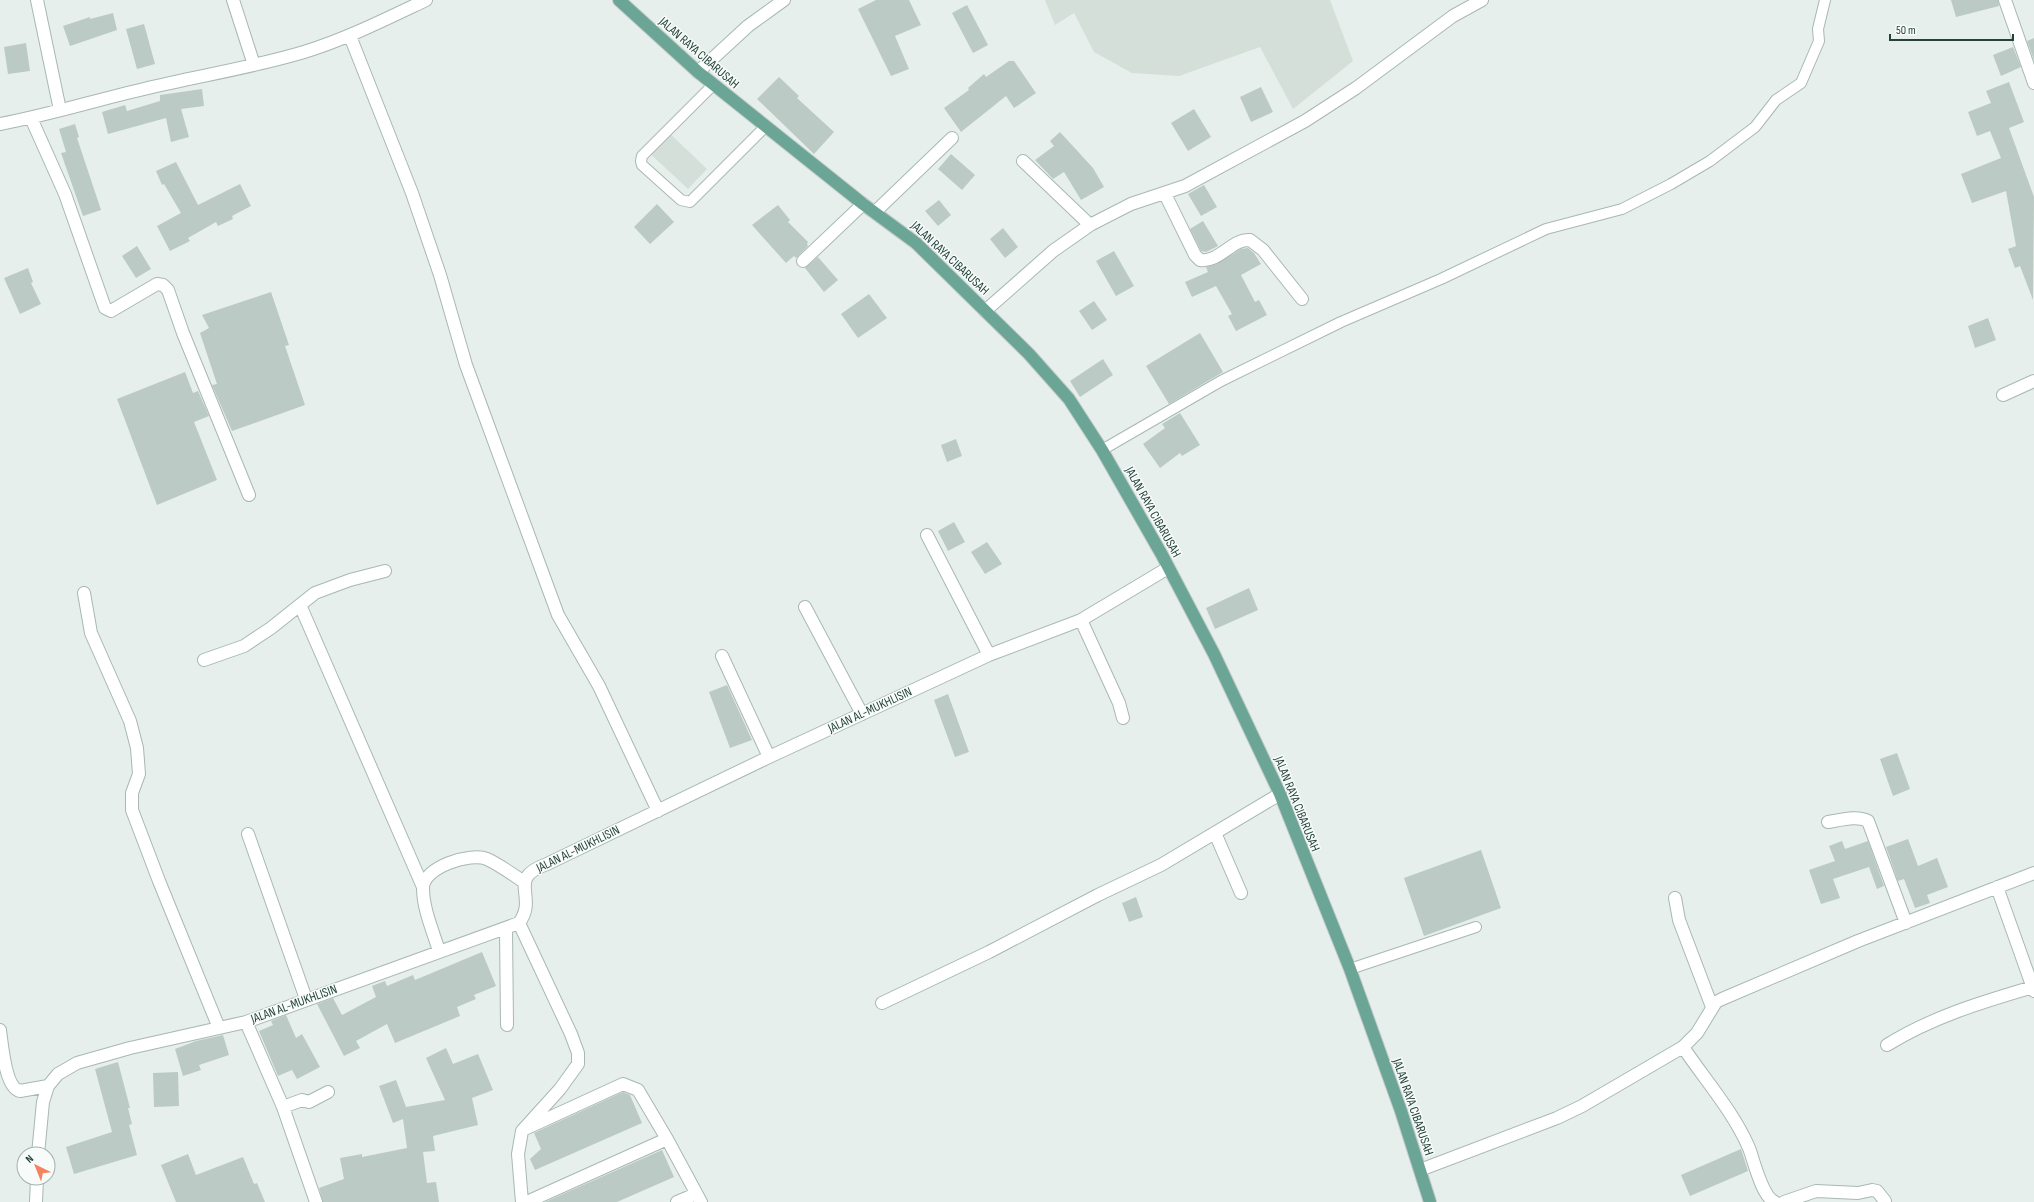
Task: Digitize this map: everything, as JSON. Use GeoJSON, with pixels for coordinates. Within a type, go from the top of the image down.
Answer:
{"type":"FeatureCollection","features":[{"type":"Feature","properties":{"kind":"main road","name":"JALAN RAYA CIBARUSAH"},"geometry":{"type":"LineString","coordinates":[[619,0],[713,85],[863,204],[916,243],[1051,377],[1069,399],[1102,450],[1214,654],[1280,794],[1350,969],[1430,1202]]}},
{"type":"Feature","properties":{"kind":"street"},"geometry":{"type":"LineString","coordinates":[[37,0],[60,110]]}},
{"type":"Feature","properties":{"kind":"street"},"geometry":{"type":"LineString","coordinates":[[233,0],[254,65]]}},
{"type":"Feature","properties":{"kind":"street"},"geometry":{"type":"LineString","coordinates":[[0,124],[31,118],[144,88],[254,65],[304,52],[350,36],[426,0]]}},
{"type":"Feature","properties":{"kind":"street"},"geometry":{"type":"LineString","coordinates":[[698,72],[748,26],[784,0]]}},
{"type":"Feature","properties":{"kind":"street"},"geometry":{"type":"LineString","coordinates":[[985,311],[1053,251],[1090,225],[1131,204],[1164,194],[1214,171],[1311,117],[1356,88],[1453,16],[1482,0]]}},
{"type":"Feature","properties":{"kind":"street"},"geometry":{"type":"LineString","coordinates":[[2005,0],[2034,83]]}},
{"type":"Feature","properties":{"kind":"street"},"geometry":{"type":"LineString","coordinates":[[350,36],[412,193],[440,275],[466,365],[558,615],[599,686],[658,811]]}},
{"type":"Feature","properties":{"kind":"street"},"geometry":{"type":"LineString","coordinates":[[31,118],[65,194],[105,308],[110,311],[157,284],[163,285],[168,290],[183,333],[249,495]]}},
{"type":"Feature","properties":{"kind":"street"},"geometry":{"type":"LineString","coordinates":[[875,212],[952,138]]}},
{"type":"Feature","properties":{"kind":"street"},"geometry":{"type":"LineString","coordinates":[[1023,161],[1090,225]]}},
{"type":"Feature","properties":{"kind":"street"},"geometry":{"type":"LineString","coordinates":[[1164,194],[1195,255],[1200,260],[1208,260],[1241,241],[1250,240],[1263,250],[1302,300]]}},
{"type":"Feature","properties":{"kind":"street"},"geometry":{"type":"LineString","coordinates":[[803,261],[863,204]]}},
{"type":"Feature","properties":{"kind":"street"},"geometry":{"type":"LineString","coordinates":[[2003,395],[2034,381]]}},
{"type":"Feature","properties":{"kind":"street"},"geometry":{"type":"LineString","coordinates":[[927,535],[989,655]]}},
{"type":"Feature","properties":{"kind":"street","name":"JALAN AL-MUKHLISIN"},"geometry":{"type":"LineString","coordinates":[[39,1146],[43,1102],[48,1086],[58,1074],[77,1063],[130,1048],[246,1022],[439,951],[506,929],[519,923],[525,915],[527,901],[524,882],[528,874],[535,869],[769,757],[989,655],[1081,620],[1168,568]]}},
{"type":"Feature","properties":{"kind":"street"},"geometry":{"type":"LineString","coordinates":[[204,660],[244,646],[271,628],[315,593],[350,580],[385,571]]}},
{"type":"Feature","properties":{"kind":"street"},"geometry":{"type":"LineString","coordinates":[[84,592],[91,633],[130,721],[137,748],[139,774],[132,793],[132,810],[159,881],[219,1028]]}},
{"type":"Feature","properties":{"kind":"street"},"geometry":{"type":"LineString","coordinates":[[300,605],[423,887],[426,907],[439,951]]}},
{"type":"Feature","properties":{"kind":"street"},"geometry":{"type":"LineString","coordinates":[[805,607],[862,714]]}},
{"type":"Feature","properties":{"kind":"street"},"geometry":{"type":"LineString","coordinates":[[1081,620],[1119,703],[1123,718]]}},
{"type":"Feature","properties":{"kind":"street"},"geometry":{"type":"LineString","coordinates":[[722,656],[769,757]]}},
{"type":"Feature","properties":{"kind":"street"},"geometry":{"type":"LineString","coordinates":[[882,1003],[989,952],[1098,895],[1161,865],[1280,794]]}},
{"type":"Feature","properties":{"kind":"street"},"geometry":{"type":"LineString","coordinates":[[1828,822],[1857,818],[1863,818],[1868,821],[1906,923]]}},
{"type":"Feature","properties":{"kind":"street"},"geometry":{"type":"LineString","coordinates":[[1215,833],[1241,893]]}},
{"type":"Feature","properties":{"kind":"street"},"geometry":{"type":"LineString","coordinates":[[248,834],[306,999]]}},
{"type":"Feature","properties":{"kind":"street"},"geometry":{"type":"LineString","coordinates":[[423,887],[429,875],[438,868],[457,860],[472,857],[486,858],[524,882]]}},
{"type":"Feature","properties":{"kind":"street"},"geometry":{"type":"LineString","coordinates":[[1420,1170],[1557,1118],[1588,1102],[1683,1047],[1697,1033],[1716,1002],[1722,999],[1906,923],[2034,873]]}},
{"type":"Feature","properties":{"kind":"street"},"geometry":{"type":"LineString","coordinates":[[1887,1045],[1913,1029],[1936,1019],[2033,989],[1998,887]]}},
{"type":"Feature","properties":{"kind":"street"},"geometry":{"type":"LineString","coordinates":[[1674,898],[1680,920],[1712,1007]]}},
{"type":"Feature","properties":{"kind":"street"},"geometry":{"type":"LineString","coordinates":[[519,923],[571,1034],[578,1053],[578,1064],[560,1089],[522,1131],[518,1154],[522,1202]]}},
{"type":"Feature","properties":{"kind":"street"},"geometry":{"type":"LineString","coordinates":[[506,929],[507,1025]]}},
{"type":"Feature","properties":{"kind":"street"},"geometry":{"type":"LineString","coordinates":[[246,1022],[283,1106],[316,1202]]}},
{"type":"Feature","properties":{"kind":"street"},"geometry":{"type":"LineString","coordinates":[[0,1030],[4,1060],[12,1086],[20,1091],[48,1086]]}},
{"type":"Feature","properties":{"kind":"street"},"geometry":{"type":"LineString","coordinates":[[1683,1047],[1734,1118],[1748,1146],[1766,1196],[1774,1202]]}},
{"type":"Feature","properties":{"kind":"street"},"geometry":{"type":"LineString","coordinates":[[522,1131],[623,1084],[638,1090],[699,1198],[677,1202]]}},
{"type":"Feature","properties":{"kind":"street"},"geometry":{"type":"LineString","coordinates":[[283,1106],[302,1100],[310,1102],[328,1092]]}},
{"type":"Feature","properties":{"kind":"street"},"geometry":{"type":"LineString","coordinates":[[527,1202],[667,1139]]}},
{"type":"Feature","properties":{"kind":"street"},"geometry":{"type":"LineString","coordinates":[[36,1202],[37,1186]]}},
{"type":"Feature","properties":{"kind":"street"},"geometry":{"type":"LineString","coordinates":[[1784,1202],[1816,1191],[1858,1193],[1872,1190],[1878,1191],[1885,1201]]}},
{"type":"Feature","properties":{"kind":"lane"},"geometry":{"type":"LineString","coordinates":[[1102,450],[1221,380],[1341,322],[1441,279],[1546,229],[1622,209],[1704,165],[1755,127],[1776,100],[1800,83],[1819,42],[1818,29],[1825,0]]}},
{"type":"Feature","properties":{"kind":"lane"},"geometry":{"type":"LineString","coordinates":[[713,85],[642,156],[642,164],[681,200],[690,202],[765,127]]}},
{"type":"Feature","properties":{"kind":"lane"},"geometry":{"type":"LineString","coordinates":[[1350,969],[1476,927]]}},
{"type":"Feature","properties":{"kind":"shaded area"},"geometry":{"type":"Polygon","coordinates":[[[1045,0],[1330,0],[1353,61],[1293,109],[1260,47],[1179,76],[1132,73],[1094,52],[1074,13],[1055,25],[1045,0]]]}},
{"type":"Feature","properties":{"kind":"shaded area"},"geometry":{"type":"Polygon","coordinates":[[[663,127],[707,169],[688,189],[644,148],[663,127]]]}},
{"type":"Feature","properties":{"kind":"building"},"geometry":{"type":"Polygon","coordinates":[[[876,0],[909,0],[921,25],[895,36],[909,69],[891,76],[858,9],[876,0]]]}},
{"type":"Feature","properties":{"kind":"building"},"geometry":{"type":"Polygon","coordinates":[[[1951,0],[1998,0],[1999,6],[1956,17],[1951,0]]]}},
{"type":"Feature","properties":{"kind":"building"},"geometry":{"type":"Polygon","coordinates":[[[967,5],[988,45],[973,53],[952,13],[967,5]]]}},
{"type":"Feature","properties":{"kind":"building"},"geometry":{"type":"Polygon","coordinates":[[[113,13],[117,30],[70,46],[63,26],[90,17],[90,19],[113,13]]]}},
{"type":"Feature","properties":{"kind":"building"},"geometry":{"type":"Polygon","coordinates":[[[144,24],[155,64],[137,69],[126,29],[144,24]]]}},
{"type":"Feature","properties":{"kind":"building"},"geometry":{"type":"Polygon","coordinates":[[[2034,38],[2034,60],[2027,41],[2034,38]]]}},
{"type":"Feature","properties":{"kind":"building"},"geometry":{"type":"Polygon","coordinates":[[[26,43],[30,71],[8,74],[4,47],[26,43]]]}},
{"type":"Feature","properties":{"kind":"building"},"geometry":{"type":"Polygon","coordinates":[[[2013,47],[2021,67],[2001,76],[1993,55],[2013,47]]]}},
{"type":"Feature","properties":{"kind":"building"},"geometry":{"type":"Polygon","coordinates":[[[1009,61],[1014,61],[1036,93],[1014,108],[1006,96],[961,132],[944,108],[969,90],[968,88],[984,74],[986,77],[1009,61]]]}},
{"type":"Feature","properties":{"kind":"building"},"geometry":{"type":"Polygon","coordinates":[[[779,77],[799,96],[797,98],[834,132],[814,154],[757,99],[779,77]]]}},
{"type":"Feature","properties":{"kind":"building"},"geometry":{"type":"Polygon","coordinates":[[[2009,82],[2024,122],[2009,128],[2034,197],[2033,300],[2020,266],[2015,268],[2008,249],[2016,246],[2006,191],[1972,203],[1961,174],[2001,158],[1990,131],[1977,136],[1968,112],[1991,103],[1986,91],[2009,82]]]}},
{"type":"Feature","properties":{"kind":"building"},"geometry":{"type":"Polygon","coordinates":[[[1261,87],[1273,112],[1251,122],[1240,97],[1261,87]]]}},
{"type":"Feature","properties":{"kind":"building"},"geometry":{"type":"Polygon","coordinates":[[[202,89],[204,106],[181,109],[189,137],[171,142],[166,118],[108,134],[102,112],[125,105],[127,111],[160,101],[160,95],[202,89]]]}},
{"type":"Feature","properties":{"kind":"building"},"geometry":{"type":"Polygon","coordinates":[[[1194,109],[1211,137],[1188,151],[1171,123],[1194,109]]]}},
{"type":"Feature","properties":{"kind":"building"},"geometry":{"type":"Polygon","coordinates":[[[75,124],[79,137],[77,138],[101,210],[83,216],[61,153],[66,152],[59,129],[75,124]]]}},
{"type":"Feature","properties":{"kind":"building"},"geometry":{"type":"Polygon","coordinates":[[[1060,132],[1093,168],[1104,187],[1081,200],[1064,172],[1053,179],[1035,160],[1054,146],[1050,141],[1060,132]]]}},
{"type":"Feature","properties":{"kind":"building"},"geometry":{"type":"Polygon","coordinates":[[[951,154],[975,175],[962,190],[938,169],[951,154]]]}},
{"type":"Feature","properties":{"kind":"building"},"geometry":{"type":"Polygon","coordinates":[[[176,162],[198,205],[240,184],[251,206],[232,216],[233,219],[218,226],[216,222],[188,238],[190,241],[170,251],[157,226],[181,213],[164,184],[162,185],[156,171],[176,162]]]}},
{"type":"Feature","properties":{"kind":"building"},"geometry":{"type":"Polygon","coordinates":[[[1204,185],[1217,207],[1201,216],[1188,194],[1204,185]]]}},
{"type":"Feature","properties":{"kind":"building"},"geometry":{"type":"Polygon","coordinates":[[[939,200],[951,215],[938,226],[925,211],[939,200]]]}},
{"type":"Feature","properties":{"kind":"building"},"geometry":{"type":"Polygon","coordinates":[[[657,204],[674,222],[650,244],[634,227],[657,204]]]}},
{"type":"Feature","properties":{"kind":"building"},"geometry":{"type":"Polygon","coordinates":[[[778,205],[790,220],[788,222],[808,242],[808,246],[796,258],[794,256],[786,263],[752,225],[778,205]]]}},
{"type":"Feature","properties":{"kind":"building"},"geometry":{"type":"Polygon","coordinates":[[[1203,221],[1218,246],[1206,252],[1201,251],[1190,229],[1203,221]]]}},
{"type":"Feature","properties":{"kind":"building"},"geometry":{"type":"Polygon","coordinates":[[[1003,228],[1018,247],[1005,258],[990,239],[1003,228]]]}},
{"type":"Feature","properties":{"kind":"building"},"geometry":{"type":"Polygon","coordinates":[[[137,246],[151,269],[136,278],[122,256],[137,246]]]}},
{"type":"Feature","properties":{"kind":"building"},"geometry":{"type":"Polygon","coordinates":[[[1248,248],[1254,253],[1261,264],[1241,275],[1255,302],[1259,300],[1267,315],[1236,331],[1228,316],[1232,314],[1216,286],[1192,297],[1185,282],[1208,272],[1206,267],[1217,264],[1241,249],[1248,248]]]}},
{"type":"Feature","properties":{"kind":"building"},"geometry":{"type":"Polygon","coordinates":[[[1114,251],[1134,286],[1116,296],[1096,261],[1114,251]]]}},
{"type":"Feature","properties":{"kind":"building"},"geometry":{"type":"Polygon","coordinates":[[[818,257],[838,280],[824,292],[805,268],[818,257]]]}},
{"type":"Feature","properties":{"kind":"building"},"geometry":{"type":"Polygon","coordinates":[[[28,268],[33,282],[31,283],[41,304],[20,314],[4,278],[28,268]]]}},
{"type":"Feature","properties":{"kind":"building"},"geometry":{"type":"Polygon","coordinates":[[[271,292],[289,345],[285,346],[305,405],[232,431],[212,385],[217,384],[200,333],[209,328],[202,315],[271,292]]]}},
{"type":"Feature","properties":{"kind":"building"},"geometry":{"type":"Polygon","coordinates":[[[869,294],[887,318],[858,338],[841,314],[869,294]]]}},
{"type":"Feature","properties":{"kind":"building"},"geometry":{"type":"Polygon","coordinates":[[[1094,301],[1107,320],[1092,330],[1079,311],[1094,301]]]}},
{"type":"Feature","properties":{"kind":"building"},"geometry":{"type":"Polygon","coordinates":[[[1988,318],[1996,340],[1975,348],[1968,326],[1988,318]]]}},
{"type":"Feature","properties":{"kind":"building"},"geometry":{"type":"Polygon","coordinates":[[[1200,333],[1223,372],[1169,404],[1146,366],[1200,333]]]}},
{"type":"Feature","properties":{"kind":"building"},"geometry":{"type":"Polygon","coordinates":[[[1103,359],[1113,375],[1080,397],[1070,381],[1103,359]]]}},
{"type":"Feature","properties":{"kind":"building"},"geometry":{"type":"Polygon","coordinates":[[[185,372],[193,393],[198,391],[209,416],[194,422],[217,480],[157,505],[117,399],[185,372]]]}},
{"type":"Feature","properties":{"kind":"building"},"geometry":{"type":"Polygon","coordinates":[[[1180,413],[1200,445],[1182,456],[1180,453],[1160,468],[1143,444],[1165,428],[1162,424],[1180,413]]]}},
{"type":"Feature","properties":{"kind":"building"},"geometry":{"type":"Polygon","coordinates":[[[956,439],[962,456],[947,462],[941,445],[956,439]]]}},
{"type":"Feature","properties":{"kind":"building"},"geometry":{"type":"Polygon","coordinates":[[[954,522],[965,542],[948,551],[938,531],[954,522]]]}},
{"type":"Feature","properties":{"kind":"building"},"geometry":{"type":"Polygon","coordinates":[[[987,542],[1002,564],[985,574],[971,552],[987,542]]]}},
{"type":"Feature","properties":{"kind":"building"},"geometry":{"type":"Polygon","coordinates":[[[1249,588],[1258,610],[1215,629],[1206,608],[1249,588]]]}},
{"type":"Feature","properties":{"kind":"building"},"geometry":{"type":"Polygon","coordinates":[[[727,685],[752,740],[730,748],[709,692],[727,685]]]}},
{"type":"Feature","properties":{"kind":"building"},"geometry":{"type":"Polygon","coordinates":[[[948,694],[969,752],[955,757],[934,700],[948,694]]]}},
{"type":"Feature","properties":{"kind":"building"},"geometry":{"type":"Polygon","coordinates":[[[1897,753],[1910,789],[1893,796],[1880,759],[1897,753]]]}},
{"type":"Feature","properties":{"kind":"building"},"geometry":{"type":"Polygon","coordinates":[[[1908,839],[1918,866],[1937,858],[1948,887],[1927,895],[1930,903],[1915,908],[1904,879],[1898,881],[1886,847],[1908,839]]]}},
{"type":"Feature","properties":{"kind":"building"},"geometry":{"type":"Polygon","coordinates":[[[1842,841],[1845,849],[1868,841],[1884,886],[1877,889],[1869,867],[1833,879],[1840,898],[1821,904],[1809,870],[1835,861],[1829,846],[1842,841]]]}},
{"type":"Feature","properties":{"kind":"building"},"geometry":{"type":"Polygon","coordinates":[[[1481,850],[1501,908],[1424,936],[1404,878],[1481,850]]]}},
{"type":"Feature","properties":{"kind":"building"},"geometry":{"type":"Polygon","coordinates":[[[1136,897],[1143,917],[1129,922],[1122,903],[1136,897]]]}},
{"type":"Feature","properties":{"kind":"building"},"geometry":{"type":"Polygon","coordinates":[[[482,952],[496,986],[474,995],[476,999],[457,1007],[460,1016],[395,1043],[387,1024],[356,1041],[360,1048],[344,1056],[317,1004],[333,998],[342,1015],[376,997],[372,986],[385,981],[387,986],[413,975],[415,980],[482,952]]]}},
{"type":"Feature","properties":{"kind":"building"},"geometry":{"type":"Polygon","coordinates":[[[286,1015],[296,1038],[302,1034],[320,1067],[297,1079],[292,1070],[278,1076],[259,1031],[273,1025],[271,1021],[286,1015]]]}},
{"type":"Feature","properties":{"kind":"building"},"geometry":{"type":"Polygon","coordinates":[[[223,1035],[229,1055],[199,1065],[201,1070],[183,1076],[175,1049],[196,1041],[223,1035]]]}},
{"type":"Feature","properties":{"kind":"building"},"geometry":{"type":"Polygon","coordinates":[[[446,1048],[453,1064],[478,1054],[493,1090],[472,1098],[478,1125],[433,1136],[435,1151],[423,1152],[427,1183],[436,1182],[439,1202],[323,1202],[319,1188],[344,1179],[340,1158],[362,1154],[362,1157],[407,1148],[403,1119],[393,1123],[379,1086],[396,1080],[406,1107],[445,1100],[426,1058],[446,1048]]]}},
{"type":"Feature","properties":{"kind":"building"},"geometry":{"type":"Polygon","coordinates":[[[118,1062],[130,1108],[128,1108],[132,1124],[129,1125],[137,1155],[74,1174],[66,1147],[112,1132],[95,1069],[118,1062]]]}},
{"type":"Feature","properties":{"kind":"building"},"geometry":{"type":"Polygon","coordinates":[[[178,1072],[179,1106],[154,1107],[153,1073],[178,1072]]]}},
{"type":"Feature","properties":{"kind":"building"},"geometry":{"type":"Polygon","coordinates":[[[623,1092],[630,1095],[642,1123],[535,1170],[530,1159],[541,1149],[534,1133],[623,1092]]]}},
{"type":"Feature","properties":{"kind":"building"},"geometry":{"type":"Polygon","coordinates":[[[1741,1149],[1748,1171],[1690,1196],[1681,1175],[1741,1149]]]}},
{"type":"Feature","properties":{"kind":"building"},"geometry":{"type":"Polygon","coordinates":[[[662,1150],[674,1177],[617,1202],[545,1202],[662,1150]]]}},
{"type":"Feature","properties":{"kind":"building"},"geometry":{"type":"Polygon","coordinates":[[[188,1154],[196,1175],[243,1157],[254,1184],[257,1183],[265,1202],[176,1202],[161,1165],[188,1154]]]}}]}
